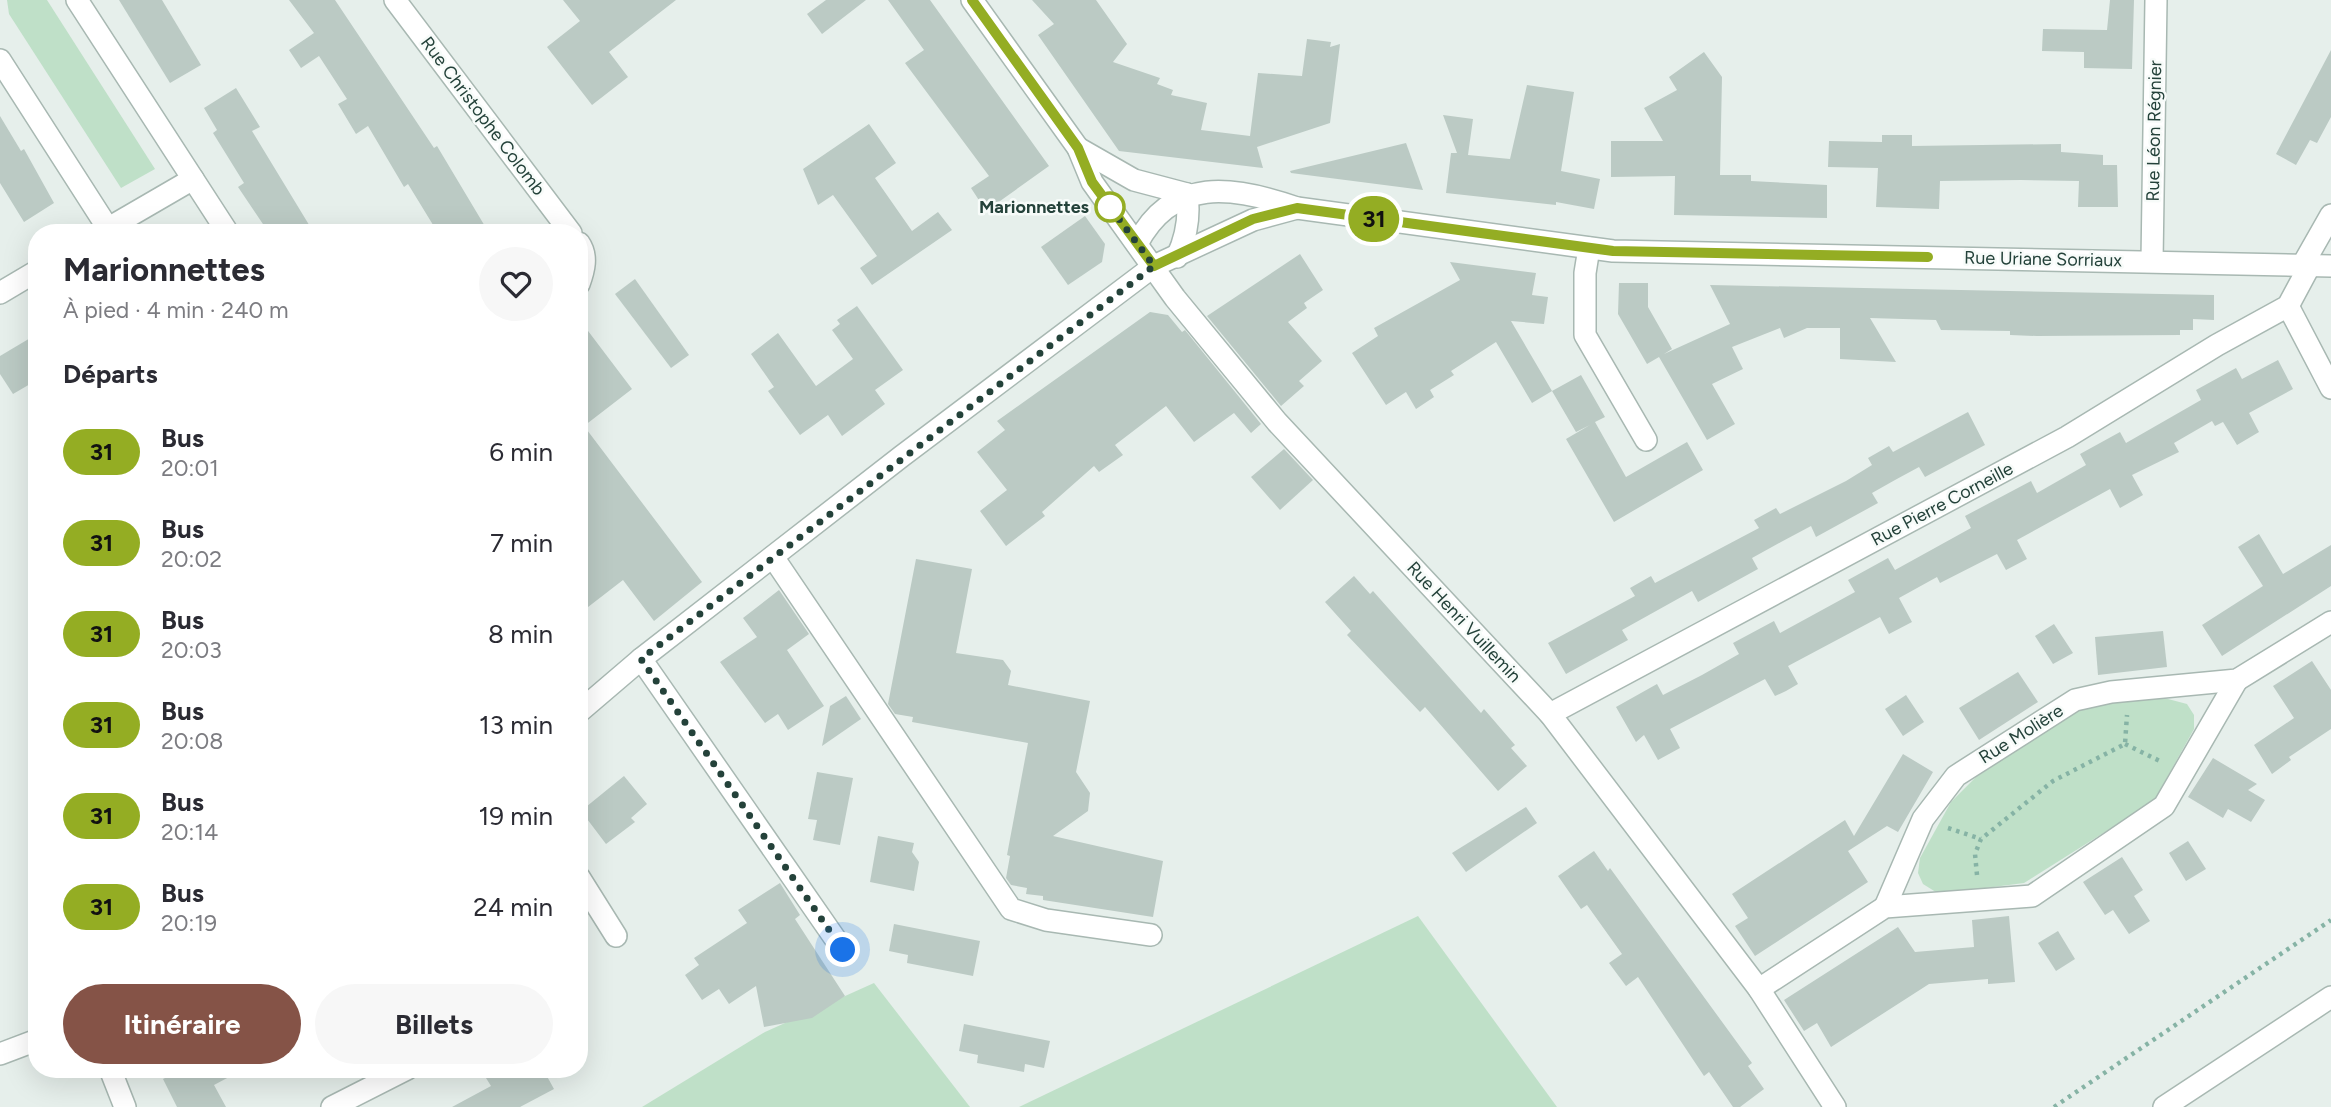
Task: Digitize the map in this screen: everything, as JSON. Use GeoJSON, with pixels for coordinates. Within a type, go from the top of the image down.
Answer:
{"type":"FeatureCollection","features":[{"type":"Feature","properties":{"kind":"street"},"geometry":{"type":"LineString","coordinates":[[78,0],[222,224]]}},
{"type":"Feature","properties":{"kind":"street","name":"Rue Christophe Colomb"},"geometry":{"type":"LineString","coordinates":[[396,0],[564,224]]}},
{"type":"Feature","properties":{"kind":"street"},"geometry":{"type":"LineString","coordinates":[[972,0],[1078,148]]}},
{"type":"Feature","properties":{"kind":"street","name":"Rue Léon Régnier"},"geometry":{"type":"LineString","coordinates":[[2152,261],[2156,0]]}},
{"type":"Feature","properties":{"kind":"street"},"geometry":{"type":"LineString","coordinates":[[0,60],[103,224]]}},
{"type":"Feature","properties":{"kind":"street","name":"Rue Uriane Sorriaux"},"geometry":{"type":"LineString","coordinates":[[1078,148],[1134,180],[1187,194],[1230,193],[1271,199],[1297,208],[1589,248],[2314,266]]}},
{"type":"Feature","properties":{"kind":"street","name":"Rue Henri Vuillemin"},"geometry":{"type":"LineString","coordinates":[[1078,148],[1092,182],[1175,298],[1277,422],[1550,714],[1759,989],[1835,1107]]}},
{"type":"Feature","properties":{"kind":"street"},"geometry":{"type":"LineString","coordinates":[[118,224],[193,178]]}},
{"type":"Feature","properties":{"kind":"street"},"geometry":{"type":"LineString","coordinates":[[1137,244],[1145,229],[1163,209],[1187,194],[1189,209],[1185,240],[1177,257]]}},
{"type":"Feature","properties":{"kind":"street","name":"Rue Uriane Sorriaux"},"geometry":{"type":"LineString","coordinates":[[588,704],[641,659],[1154,266],[1253,219],[1297,208]]}},
{"type":"Feature","properties":{"kind":"street"},"geometry":{"type":"LineString","coordinates":[[2331,215],[2314,266],[2288,306],[2331,388]]}},
{"type":"Feature","properties":{"kind":"street"},"geometry":{"type":"LineString","coordinates":[[1589,248],[1585,273],[1585,335],[1646,440]]}},
{"type":"Feature","properties":{"kind":"street"},"geometry":{"type":"LineString","coordinates":[[0,293],[28,276]]}},
{"type":"Feature","properties":{"kind":"street","name":"Rue Pierre Corneille"},"geometry":{"type":"LineString","coordinates":[[1550,714],[2067,437],[2217,345],[2288,306]]}},
{"type":"Feature","properties":{"kind":"street"},"geometry":{"type":"LineString","coordinates":[[774,557],[1011,909],[1046,920],[1151,935]]}},
{"type":"Feature","properties":{"kind":"street","name":"Rue Molière"},"geometry":{"type":"LineString","coordinates":[[1885,907],[1923,819],[1956,776],[2075,700],[2128,690],[2236,680],[2331,622]]}},
{"type":"Feature","properties":{"kind":"street"},"geometry":{"type":"LineString","coordinates":[[641,659],[843,950]]}},
{"type":"Feature","properties":{"kind":"street","name":"Rue Molière"},"geometry":{"type":"LineString","coordinates":[[1759,989],[1885,907],[2032,896],[2164,806],[2236,680]]}},
{"type":"Feature","properties":{"kind":"street"},"geometry":{"type":"LineString","coordinates":[[588,891],[616,936]]}},
{"type":"Feature","properties":{"kind":"street"},"geometry":{"type":"LineString","coordinates":[[2164,1107],[2331,997]]}},
{"type":"Feature","properties":{"kind":"street"},"geometry":{"type":"LineString","coordinates":[[0,1054],[28,1043]]}},
{"type":"Feature","properties":{"kind":"street"},"geometry":{"type":"LineString","coordinates":[[114,1078],[125,1107]]}},
{"type":"Feature","properties":{"kind":"street"},"geometry":{"type":"LineString","coordinates":[[332,1107],[389,1078]]}},
{"type":"Feature","properties":{"kind":"path"},"geometry":{"type":"LineString","coordinates":[[2125,744],[2128,690]]}},
{"type":"Feature","properties":{"kind":"path"},"geometry":{"type":"LineString","coordinates":[[2125,744],[2165,764],[2188,768]]}},
{"type":"Feature","properties":{"kind":"path"},"geometry":{"type":"LineString","coordinates":[[1979,899],[1975,854],[1981,839],[2053,781],[2125,744]]}},
{"type":"Feature","properties":{"kind":"path"},"geometry":{"type":"LineString","coordinates":[[1923,819],[1981,839]]}},
{"type":"Feature","properties":{"kind":"path"},"geometry":{"type":"LineString","coordinates":[[2054,1107],[2331,920]]}},
{"type":"Feature","properties":{"kind":"green space"},"geometry":{"type":"Polygon","coordinates":[[[7,0],[47,0],[155,169],[121,188],[9,14],[7,0]]]}},
{"type":"Feature","properties":{"kind":"green space"},"geometry":{"type":"Polygon","coordinates":[[[2149,694],[2187,704],[2194,715],[2194,729],[2154,801],[2024,883],[1939,894],[1923,884],[1918,873],[1920,858],[1951,802],[1976,777],[2092,701],[2149,694]]]}},
{"type":"Feature","properties":{"kind":"green space"},"geometry":{"type":"Polygon","coordinates":[[[1418,916],[1557,1107],[1019,1107],[1418,916]]]}},
{"type":"Feature","properties":{"kind":"green space"},"geometry":{"type":"Polygon","coordinates":[[[874,983],[970,1107],[642,1107],[765,1032],[874,983]]]}},
{"type":"Feature","properties":{"kind":"building"},"geometry":{"type":"Polygon","coordinates":[[[119,0],[162,0],[201,65],[170,83],[119,0]]]}},
{"type":"Feature","properties":{"kind":"building"},"geometry":{"type":"Polygon","coordinates":[[[289,0],[335,0],[434,148],[437,146],[484,224],[432,224],[408,184],[404,187],[368,126],[356,134],[338,104],[347,99],[319,56],[301,68],[289,50],[314,33],[289,0]]]}},
{"type":"Feature","properties":{"kind":"building"},"geometry":{"type":"Polygon","coordinates":[[[563,0],[676,0],[609,52],[628,77],[592,105],[547,47],[580,21],[563,0]]]}},
{"type":"Feature","properties":{"kind":"building"},"geometry":{"type":"Polygon","coordinates":[[[826,0],[866,0],[822,34],[807,14],[826,0]]]}},
{"type":"Feature","properties":{"kind":"building"},"geometry":{"type":"Polygon","coordinates":[[[888,0],[930,0],[1049,166],[986,211],[971,188],[989,176],[905,63],[924,50],[888,0]]]}},
{"type":"Feature","properties":{"kind":"building"},"geometry":{"type":"Polygon","coordinates":[[[1032,0],[1096,0],[1127,44],[1113,62],[1160,78],[1157,84],[1173,90],[1171,95],[1207,103],[1201,130],[1250,136],[1258,73],[1302,76],[1307,39],[1331,42],[1330,47],[1340,44],[1330,123],[1257,147],[1263,168],[1119,151],[1038,35],[1054,24],[1032,0]]]}},
{"type":"Feature","properties":{"kind":"building"},"geometry":{"type":"Polygon","coordinates":[[[2110,0],[2134,0],[2132,69],[2084,68],[2084,52],[2042,51],[2043,29],[2107,30],[2110,0]]]}},
{"type":"Feature","properties":{"kind":"building"},"geometry":{"type":"Polygon","coordinates":[[[2331,50],[2331,117],[2317,143],[2310,140],[2296,165],[2276,154],[2331,50]]]}},
{"type":"Feature","properties":{"kind":"building"},"geometry":{"type":"Polygon","coordinates":[[[1704,52],[1722,77],[1720,175],[1751,175],[1751,181],[1827,185],[1827,218],[1674,215],[1675,176],[1611,177],[1611,141],[1663,141],[1644,108],[1677,90],[1669,77],[1704,52]]]}},
{"type":"Feature","properties":{"kind":"building"},"geometry":{"type":"Polygon","coordinates":[[[1527,85],[1574,92],[1561,171],[1600,179],[1594,209],[1556,202],[1556,205],[1446,193],[1451,153],[1457,153],[1443,115],[1473,119],[1468,155],[1510,159],[1527,85]]]}},
{"type":"Feature","properties":{"kind":"building"},"geometry":{"type":"Polygon","coordinates":[[[236,88],[260,127],[252,131],[309,224],[263,224],[238,187],[244,183],[213,133],[217,130],[204,108],[236,88]]]}},
{"type":"Feature","properties":{"kind":"building"},"geometry":{"type":"Polygon","coordinates":[[[0,116],[21,151],[24,149],[54,203],[24,222],[0,183],[0,116]]]}},
{"type":"Feature","properties":{"kind":"building"},"geometry":{"type":"Polygon","coordinates":[[[869,124],[896,163],[875,178],[912,231],[938,212],[952,230],[872,285],[860,268],[877,256],[833,195],[818,205],[803,169],[869,124]]]}},
{"type":"Feature","properties":{"kind":"building"},"geometry":{"type":"Polygon","coordinates":[[[1882,135],[1912,135],[1912,146],[2061,144],[2061,152],[2103,155],[2103,165],[2117,165],[2118,207],[2078,207],[2079,181],[2021,180],[1940,181],[1939,209],[1876,207],[1878,168],[1828,167],[1829,141],[1882,142],[1882,135]]]}},
{"type":"Feature","properties":{"kind":"building"},"geometry":{"type":"Polygon","coordinates":[[[1406,143],[1423,190],[1290,171],[1406,143]]]}},
{"type":"Feature","properties":{"kind":"building"},"geometry":{"type":"Polygon","coordinates":[[[1085,216],[1105,244],[1102,262],[1068,285],[1041,247],[1085,216]]]}},
{"type":"Feature","properties":{"kind":"building"},"geometry":{"type":"Polygon","coordinates":[[[1300,254],[1323,290],[1304,303],[1307,308],[1288,322],[1322,361],[1299,381],[1304,386],[1281,406],[1207,316],[1300,254]]]}},
{"type":"Feature","properties":{"kind":"building"},"geometry":{"type":"Polygon","coordinates":[[[1450,262],[1536,273],[1532,295],[1548,297],[1544,324],[1511,321],[1552,391],[1532,403],[1496,342],[1451,371],[1454,375],[1430,390],[1434,397],[1416,409],[1406,392],[1386,405],[1352,353],[1378,336],[1374,328],[1460,280],[1450,262]]]}},
{"type":"Feature","properties":{"kind":"building"},"geometry":{"type":"Polygon","coordinates":[[[635,279],[689,355],[671,368],[615,294],[635,279]]]}},
{"type":"Feature","properties":{"kind":"building"},"geometry":{"type":"Polygon","coordinates":[[[1619,283],[1648,283],[1648,307],[1672,349],[1664,354],[1730,324],[1710,285],[2214,295],[2214,320],[2193,319],[2193,330],[2180,330],[2180,335],[2037,336],[2010,335],[2010,331],[1941,330],[1936,320],[1870,318],[1896,362],[1840,359],[1840,328],[1807,328],[1784,338],[1780,328],[1732,347],[1743,369],[1712,384],[1735,424],[1707,440],[1659,357],[1647,364],[1618,314],[1619,283]]]}},
{"type":"Feature","properties":{"kind":"building"},"geometry":{"type":"Polygon","coordinates":[[[857,306],[903,370],[875,390],[885,404],[842,436],[828,415],[800,435],[768,391],[774,387],[751,354],[778,333],[816,386],[853,359],[832,330],[840,324],[837,320],[857,306]]]}},
{"type":"Feature","properties":{"kind":"building"},"geometry":{"type":"Polygon","coordinates":[[[1150,312],[1168,315],[1182,332],[1185,330],[1261,424],[1251,433],[1234,413],[1194,442],[1166,406],[1115,445],[1123,455],[1099,472],[1094,466],[1042,512],[1045,516],[1006,546],[980,511],[1007,490],[977,452],[1005,430],[997,421],[1150,312]]]}},
{"type":"Feature","properties":{"kind":"building"},"geometry":{"type":"Polygon","coordinates":[[[588,331],[632,389],[588,423],[588,331]]]}},
{"type":"Feature","properties":{"kind":"building"},"geometry":{"type":"Polygon","coordinates":[[[28,339],[28,385],[13,394],[0,374],[0,356],[28,339]]]}},
{"type":"Feature","properties":{"kind":"building"},"geometry":{"type":"Polygon","coordinates":[[[2278,360],[2293,389],[2249,413],[2259,432],[2237,445],[2223,422],[2215,426],[2212,421],[2174,443],[2179,452],[2132,475],[2143,495],[2120,508],[2110,489],[2017,540],[2027,559],[2006,570],[1997,554],[1940,583],[1937,577],[1899,598],[1912,622],[1889,634],[1880,617],[1788,666],[1798,684],[1786,691],[1775,696],[1765,679],[1670,729],[1680,748],[1658,760],[1644,735],[1636,742],[1616,707],[1657,684],[1663,695],[1702,675],[1739,654],[1733,643],[1774,621],[1780,633],[1855,592],[1848,580],[1888,558],[1895,570],[1971,528],[1965,516],[2031,481],[2037,493],[2086,465],[2080,454],[2120,432],[2126,443],[2201,400],[2196,390],[2236,368],[2242,379],[2278,360]]]}},
{"type":"Feature","properties":{"kind":"building"},"geometry":{"type":"Polygon","coordinates":[[[1581,375],[1605,417],[1595,422],[1626,477],[1687,442],[1703,470],[1614,522],[1566,439],[1590,425],[1576,432],[1552,391],[1581,375]]]}},
{"type":"Feature","properties":{"kind":"building"},"geometry":{"type":"Polygon","coordinates":[[[1968,412],[1985,445],[1925,477],[1919,467],[1895,480],[1872,493],[1878,503],[1816,537],[1811,526],[1781,542],[1752,558],[1758,569],[1698,602],[1692,591],[1622,630],[1628,640],[1566,674],[1548,643],[1635,596],[1630,588],[1651,576],[1655,583],[1759,528],[1754,520],[1776,508],[1780,514],[1846,481],[1872,465],[1868,458],[1889,446],[1893,452],[1968,412]]]}},
{"type":"Feature","properties":{"kind":"building"},"geometry":{"type":"Polygon","coordinates":[[[588,431],[702,582],[654,621],[623,580],[588,607],[588,431]]]}},
{"type":"Feature","properties":{"kind":"building"},"geometry":{"type":"Polygon","coordinates":[[[1284,449],[1313,480],[1280,510],[1251,477],[1284,449]]]}},
{"type":"Feature","properties":{"kind":"building"},"geometry":{"type":"Polygon","coordinates":[[[2259,534],[2283,574],[2331,545],[2331,586],[2222,656],[2202,625],[2263,586],[2238,547],[2259,534]]]}},
{"type":"Feature","properties":{"kind":"building"},"geometry":{"type":"Polygon","coordinates":[[[916,559],[972,569],[956,653],[1003,660],[1011,671],[1008,685],[1090,701],[1076,772],[1090,793],[1088,811],[1053,836],[1163,861],[1153,917],[1043,900],[1043,896],[1026,894],[1027,888],[1011,885],[1006,878],[1010,856],[1007,855],[1028,743],[912,722],[913,717],[895,714],[888,704],[916,559]]]}},
{"type":"Feature","properties":{"kind":"building"},"geometry":{"type":"Polygon","coordinates":[[[1354,576],[1370,594],[1373,591],[1481,713],[1484,709],[1515,745],[1511,748],[1527,766],[1498,791],[1425,707],[1420,712],[1347,635],[1351,631],[1325,602],[1354,576]]]}},
{"type":"Feature","properties":{"kind":"building"},"geometry":{"type":"Polygon","coordinates":[[[779,590],[809,634],[787,650],[824,706],[788,730],[778,714],[765,723],[720,662],[757,637],[743,618],[779,590]]]}},
{"type":"Feature","properties":{"kind":"building"},"geometry":{"type":"Polygon","coordinates":[[[2054,624],[2073,653],[2053,664],[2035,636],[2054,624]]]}},
{"type":"Feature","properties":{"kind":"building"},"geometry":{"type":"Polygon","coordinates":[[[2163,631],[2167,667],[2098,675],[2095,637],[2163,631]]]}},
{"type":"Feature","properties":{"kind":"building"},"geometry":{"type":"Polygon","coordinates":[[[2312,661],[2331,690],[2331,729],[2289,757],[2291,760],[2272,774],[2254,745],[2294,718],[2273,686],[2312,661]]]}},
{"type":"Feature","properties":{"kind":"building"},"geometry":{"type":"Polygon","coordinates":[[[2018,672],[2038,702],[1979,740],[1959,708],[2018,672]]]}},
{"type":"Feature","properties":{"kind":"building"},"geometry":{"type":"Polygon","coordinates":[[[1906,695],[1924,722],[1903,736],[1885,709],[1906,695]]]}},
{"type":"Feature","properties":{"kind":"building"},"geometry":{"type":"Polygon","coordinates":[[[846,696],[861,719],[822,746],[830,706],[846,696]]]}},
{"type":"Feature","properties":{"kind":"building"},"geometry":{"type":"Polygon","coordinates":[[[1903,754],[1933,772],[1898,832],[1887,826],[1848,851],[1868,882],[1755,956],[1735,926],[1748,918],[1732,894],[1845,820],[1854,836],[1903,754]]]}},
{"type":"Feature","properties":{"kind":"building"},"geometry":{"type":"Polygon","coordinates":[[[2213,758],[2257,784],[2248,790],[2265,800],[2251,822],[2228,809],[2223,818],[2188,797],[2213,758]]]}},
{"type":"Feature","properties":{"kind":"building"},"geometry":{"type":"Polygon","coordinates":[[[817,772],[853,778],[840,845],[813,840],[817,820],[808,819],[817,772]]]}},
{"type":"Feature","properties":{"kind":"building"},"geometry":{"type":"Polygon","coordinates":[[[624,776],[647,804],[631,818],[635,822],[606,844],[588,820],[588,805],[624,776]]]}},
{"type":"Feature","properties":{"kind":"building"},"geometry":{"type":"Polygon","coordinates":[[[1526,807],[1537,823],[1466,872],[1452,853],[1526,807]]]}},
{"type":"Feature","properties":{"kind":"building"},"geometry":{"type":"Polygon","coordinates":[[[878,836],[914,843],[912,852],[919,862],[914,891],[870,882],[878,836]]]}},
{"type":"Feature","properties":{"kind":"building"},"geometry":{"type":"Polygon","coordinates":[[[2188,841],[2206,869],[2186,881],[2169,853],[2188,841]]]}},
{"type":"Feature","properties":{"kind":"building"},"geometry":{"type":"Polygon","coordinates":[[[1594,851],[1608,871],[1610,868],[1752,1063],[1748,1066],[1764,1089],[1740,1107],[1733,1107],[1709,1072],[1704,1076],[1638,977],[1626,986],[1609,963],[1622,954],[1587,905],[1581,909],[1558,876],[1594,851]]]}},
{"type":"Feature","properties":{"kind":"building"},"geometry":{"type":"Polygon","coordinates":[[[2122,857],[2143,890],[2134,896],[2150,921],[2129,934],[2113,910],[2105,915],[2083,882],[2122,857]]]}},
{"type":"Feature","properties":{"kind":"building"},"geometry":{"type":"Polygon","coordinates":[[[780,883],[800,915],[795,919],[845,996],[812,1018],[764,1027],[756,986],[729,1004],[719,989],[702,1000],[685,975],[699,965],[694,958],[747,923],[738,910],[780,883]]]}},
{"type":"Feature","properties":{"kind":"building"},"geometry":{"type":"Polygon","coordinates":[[[2009,916],[2015,982],[1988,984],[1988,979],[1929,984],[1831,1047],[1817,1023],[1804,1031],[1784,1000],[1898,927],[1915,952],[1974,947],[1972,920],[2009,916]]]}},
{"type":"Feature","properties":{"kind":"building"},"geometry":{"type":"Polygon","coordinates":[[[894,924],[980,941],[973,976],[907,963],[908,955],[889,951],[894,924]]]}},
{"type":"Feature","properties":{"kind":"building"},"geometry":{"type":"Polygon","coordinates":[[[2058,931],[2075,959],[2056,971],[2038,943],[2058,931]]]}},
{"type":"Feature","properties":{"kind":"building"},"geometry":{"type":"Polygon","coordinates":[[[964,1024],[1050,1041],[1044,1068],[1025,1064],[1024,1072],[977,1063],[978,1055],[959,1051],[964,1024]]]}},
{"type":"Feature","properties":{"kind":"building"},"geometry":{"type":"Polygon","coordinates":[[[227,1078],[214,1085],[226,1107],[177,1107],[163,1079],[227,1078]]]}},
{"type":"Feature","properties":{"kind":"building"},"geometry":{"type":"Polygon","coordinates":[[[486,1078],[548,1078],[554,1089],[520,1107],[452,1107],[491,1086],[486,1078]]]}},
{"type":"Feature","properties":{"kind":"bus line","name":"31"},"geometry":{"type":"LineString","coordinates":[[972,0],[1078,148],[1092,182],[1154,266],[1253,219],[1297,208],[1613,251],[1928,257]]}},
{"type":"Feature","properties":{"kind":"place","name":"Marionnettes"},"geometry":{"type":"Point","coordinates":[1110,207]}},
{"type":"Feature","properties":{"kind":"route"},"geometry":{"type":"LineString","coordinates":[[843,950],[641,659],[902,456],[1154,266],[1110,207]]}}]}
